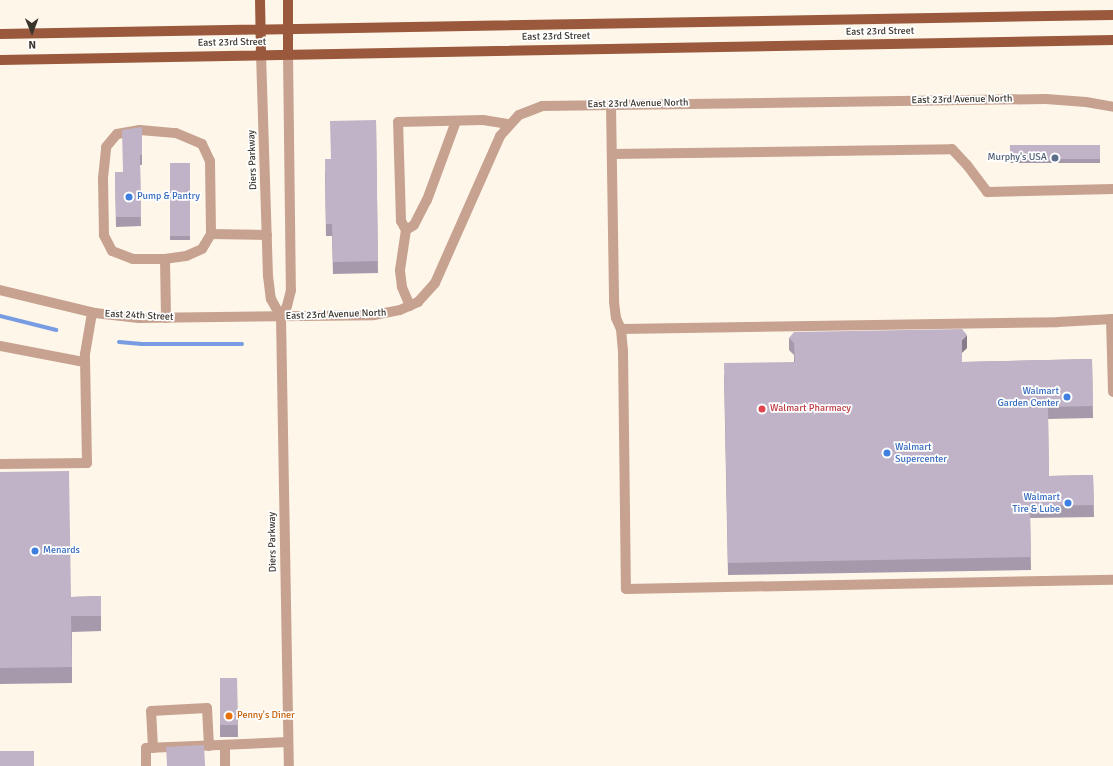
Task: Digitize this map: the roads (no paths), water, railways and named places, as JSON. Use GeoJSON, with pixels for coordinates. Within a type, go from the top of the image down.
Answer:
{"type":"FeatureCollection","features":[{"type":"Feature","properties":{"kind":"main road","name":"Diers Parkway"},"geometry":{"type":"LineString","coordinates":[[260,0],[261,54]]}},
{"type":"Feature","properties":{"kind":"main road","name":"Diers Parkway"},"geometry":{"type":"LineString","coordinates":[[288,0],[288,54]]}},
{"type":"Feature","properties":{"kind":"main road","name":"East 23rd Street"},"geometry":{"type":"LineString","coordinates":[[0,34],[1113,15]]}},
{"type":"Feature","properties":{"kind":"main road","name":"East 23rd Street"},"geometry":{"type":"LineString","coordinates":[[0,60],[261,54],[1113,40]]}},
{"type":"Feature","properties":{"kind":"street","name":"Diers Parkway"},"geometry":{"type":"LineString","coordinates":[[261,54],[270,292],[275,308],[281,317]]}},
{"type":"Feature","properties":{"kind":"street","name":"Diers Parkway"},"geometry":{"type":"LineString","coordinates":[[288,54],[291,290],[287,306],[281,317],[289,766]]}},
{"type":"Feature","properties":{"kind":"street","name":"East 23rd Avenue North"},"geometry":{"type":"LineString","coordinates":[[281,317],[374,315],[389,313],[410,306],[424,297],[435,283],[493,147],[509,124],[525,111],[542,106],[1046,99],[1113,106]]}},
{"type":"Feature","properties":{"kind":"street"},"geometry":{"type":"LineString","coordinates":[[611,105],[614,302],[616,318],[621,329],[623,350],[626,589],[1113,580]]}},
{"type":"Feature","properties":{"kind":"street"},"geometry":{"type":"LineString","coordinates":[[410,306],[402,287],[400,270],[406,230],[401,220],[398,122],[483,120],[509,124]]}},
{"type":"Feature","properties":{"kind":"street"},"geometry":{"type":"LineString","coordinates":[[406,230],[414,225],[427,200],[456,121]]}},
{"type":"Feature","properties":{"kind":"street"},"geometry":{"type":"LineString","coordinates":[[140,130],[176,133],[202,144],[210,161],[211,234],[202,249],[186,256],[165,259],[133,259],[112,251],[104,235],[103,178],[106,147],[117,134],[140,130]]}},
{"type":"Feature","properties":{"kind":"street"},"geometry":{"type":"LineString","coordinates":[[612,154],[952,149],[967,165],[987,192],[1113,189]]}},
{"type":"Feature","properties":{"kind":"street"},"geometry":{"type":"LineString","coordinates":[[211,234],[267,235]]}},
{"type":"Feature","properties":{"kind":"street"},"geometry":{"type":"LineString","coordinates":[[165,259],[166,318]]}},
{"type":"Feature","properties":{"kind":"street","name":"East 24th Street"},"geometry":{"type":"LineString","coordinates":[[0,290],[92,313],[120,317],[281,317]]}},
{"type":"Feature","properties":{"kind":"street"},"geometry":{"type":"LineString","coordinates":[[0,464],[87,463],[84,362],[92,313]]}},
{"type":"Feature","properties":{"kind":"street"},"geometry":{"type":"LineString","coordinates":[[621,329],[1058,322],[1112,319],[1113,392]]}},
{"type":"Feature","properties":{"kind":"street"},"geometry":{"type":"LineString","coordinates":[[0,346],[84,362]]}},
{"type":"Feature","properties":{"kind":"street"},"geometry":{"type":"LineString","coordinates":[[153,748],[151,711],[207,708],[208,746]]}},
{"type":"Feature","properties":{"kind":"street"},"geometry":{"type":"LineString","coordinates":[[146,766],[146,748],[225,746],[288,742]]}},
{"type":"Feature","properties":{"kind":"street"},"geometry":{"type":"LineString","coordinates":[[225,746],[225,766]]}},
{"type":"Feature","properties":{"kind":"waterway"},"geometry":{"type":"LineString","coordinates":[[0,316],[56,330]]}},
{"type":"Feature","properties":{"kind":"waterway"},"geometry":{"type":"LineString","coordinates":[[119,342],[142,344],[242,344]]}},
{"type":"Feature","properties":{"kind":"place","name":"Murphy's USA"},"geometry":{"type":"Point","coordinates":[1055,158]}},
{"type":"Feature","properties":{"kind":"place","name":"Pump & Pantry"},"geometry":{"type":"Point","coordinates":[129,197]}},
{"type":"Feature","properties":{"kind":"place","name":"Walmart Garden Center"},"geometry":{"type":"Point","coordinates":[1067,397]}},
{"type":"Feature","properties":{"kind":"place","name":"Walmart Pharmacy"},"geometry":{"type":"Point","coordinates":[762,409]}},
{"type":"Feature","properties":{"kind":"place","name":"Walmart Supercenter"},"geometry":{"type":"Point","coordinates":[887,453]}},
{"type":"Feature","properties":{"kind":"place","name":"Walmart Tire & Lube"},"geometry":{"type":"Point","coordinates":[1068,503]}},
{"type":"Feature","properties":{"kind":"place","name":"Menards"},"geometry":{"type":"Point","coordinates":[35,551]}},
{"type":"Feature","properties":{"kind":"place","name":"Penny's Diner"},"geometry":{"type":"Point","coordinates":[229,716]}}]}
